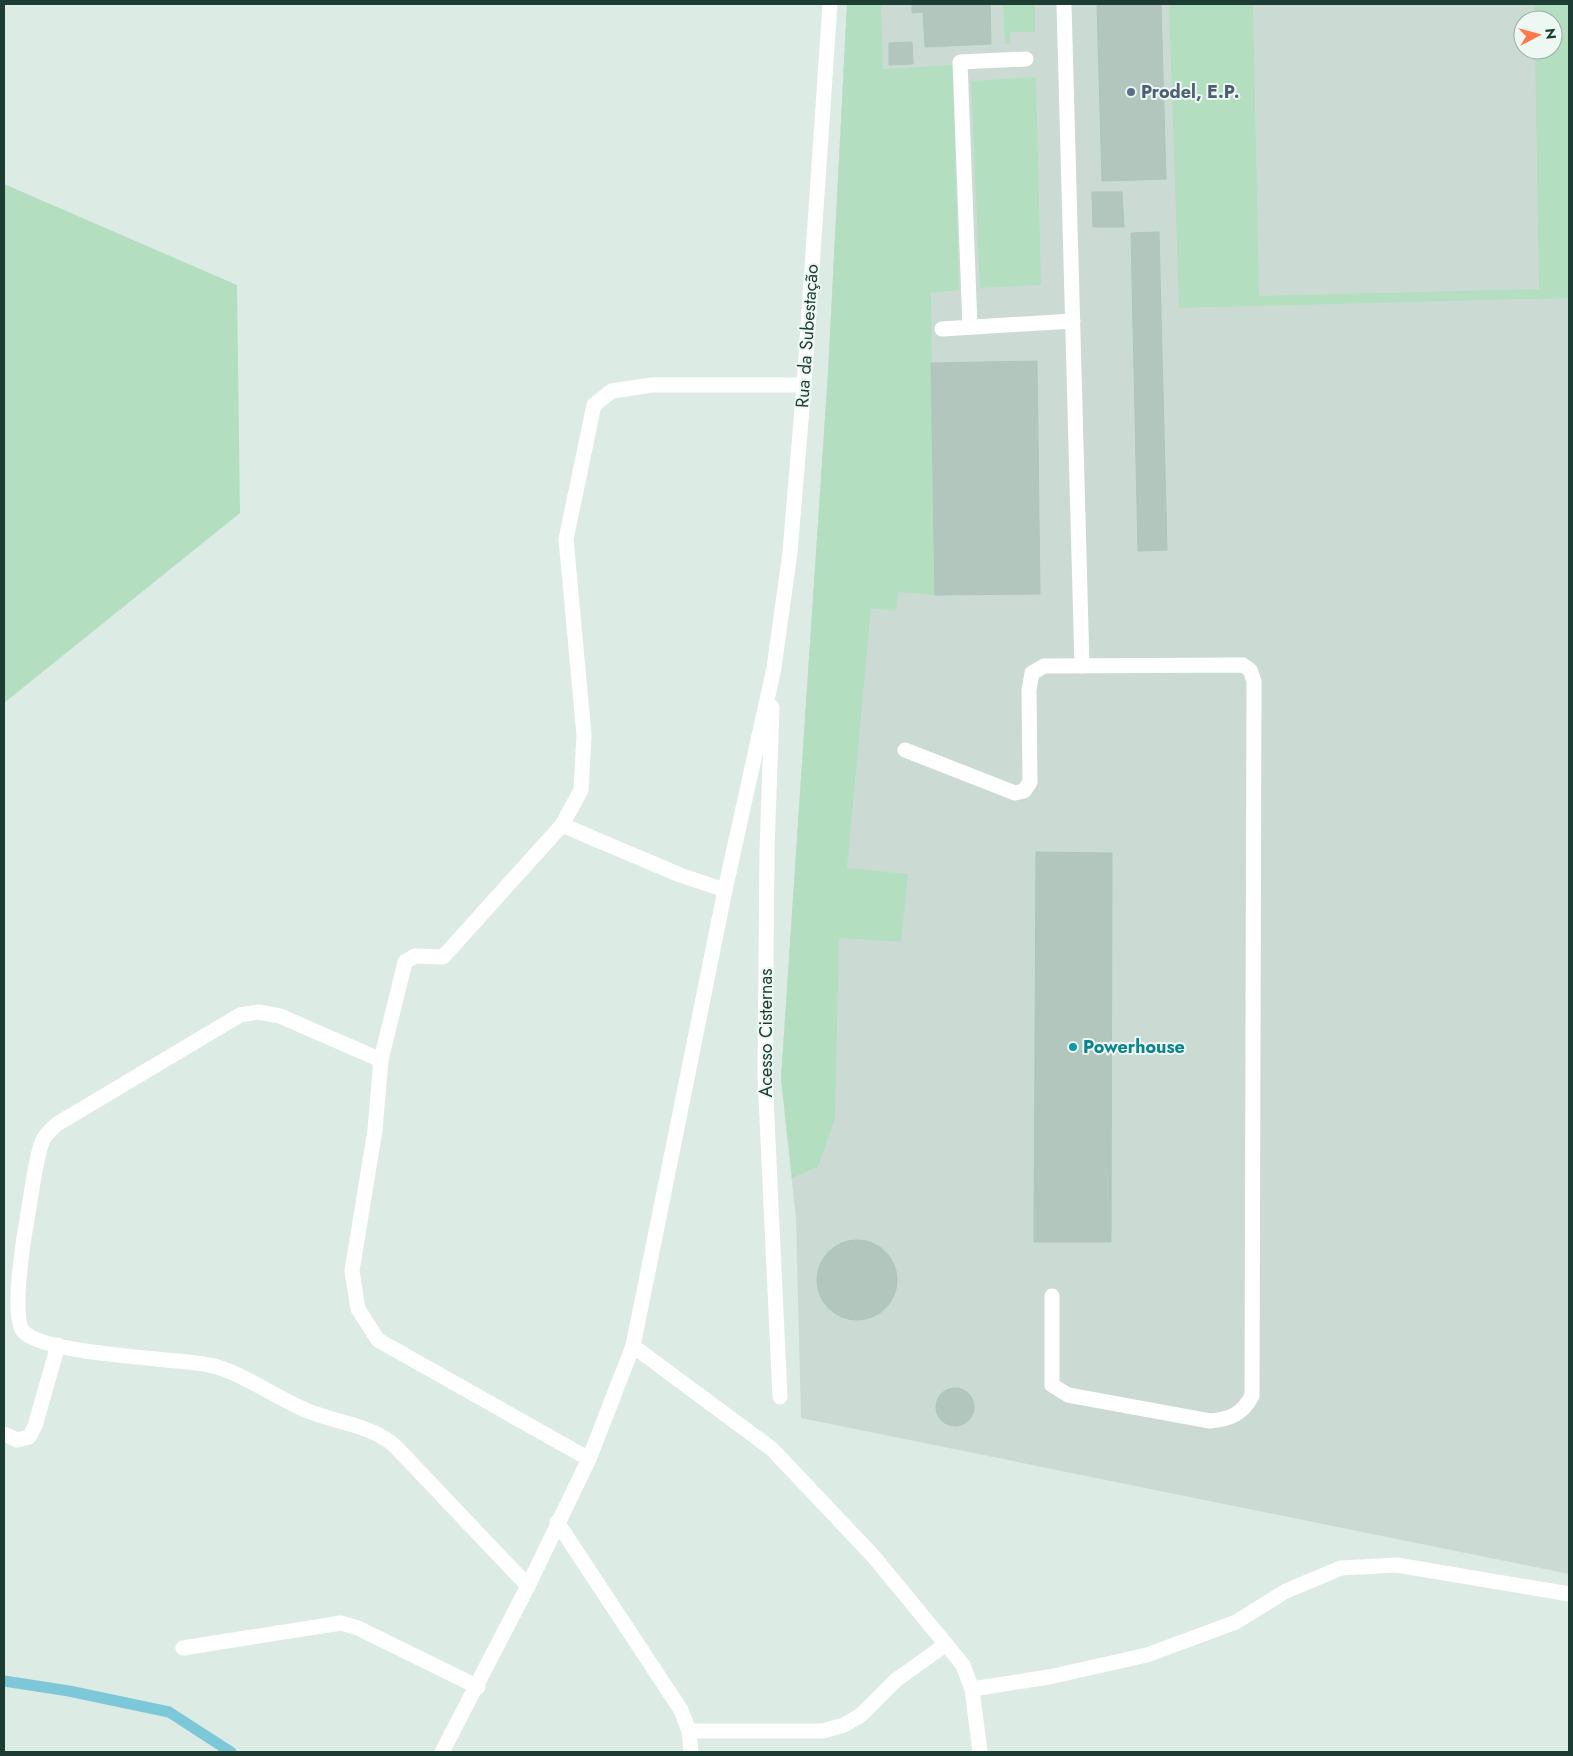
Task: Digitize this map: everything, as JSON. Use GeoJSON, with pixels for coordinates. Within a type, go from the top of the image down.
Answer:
{"type":"FeatureCollection","features":[{"type":"Feature","properties":{"kind":"street","name":"Rua da Subestação"},"geometry":{"type":"LineString","coordinates":[[774,668],[790,552],[804,385],[830,4]]}},
{"type":"Feature","properties":{"kind":"street"},"geometry":{"type":"LineString","coordinates":[[1064,4],[1082,666]]}},
{"type":"Feature","properties":{"kind":"street"},"geometry":{"type":"LineString","coordinates":[[970,327],[960,62],[1026,59]]}},
{"type":"Feature","properties":{"kind":"street"},"geometry":{"type":"LineString","coordinates":[[942,329],[1072,321]]}},
{"type":"Feature","properties":{"kind":"street"},"geometry":{"type":"LineString","coordinates":[[588,1459],[378,1340],[358,1309],[352,1271],[374,1130],[380,1060],[405,962],[416,956],[443,957],[562,826],[581,790],[584,735],[566,539],[594,405],[612,391],[652,386],[804,385]]}},
{"type":"Feature","properties":{"kind":"street"},"geometry":{"type":"LineString","coordinates":[[905,750],[1015,793],[1024,791],[1030,782],[1028,690],[1032,673],[1044,666],[1243,665],[1250,670],[1254,681],[1252,1396],[1244,1410],[1228,1419],[1210,1420],[1068,1395],[1052,1386],[1052,1296]]}},
{"type":"Feature","properties":{"kind":"street"},"geometry":{"type":"LineString","coordinates":[[442,1752],[478,1687],[528,1586],[588,1459],[634,1346],[724,890],[774,668]]}},
{"type":"Feature","properties":{"kind":"street","name":"Acesso Cisternas"},"geometry":{"type":"LineString","coordinates":[[774,668],[767,849],[765,1076],[780,1397]]}},
{"type":"Feature","properties":{"kind":"street"},"geometry":{"type":"LineString","coordinates":[[562,826],[680,875],[724,890]]}},
{"type":"Feature","properties":{"kind":"street"},"geometry":{"type":"LineString","coordinates":[[380,1060],[280,1016],[258,1012],[240,1015],[57,1124],[44,1138],[39,1156],[20,1261],[18,1321],[23,1331],[31,1338],[58,1345],[103,1354],[210,1365],[308,1411],[379,1434],[395,1446],[528,1586]]}},
{"type":"Feature","properties":{"kind":"street"},"geometry":{"type":"LineString","coordinates":[[4,1434],[18,1440],[29,1437],[35,1426],[58,1345]]}},
{"type":"Feature","properties":{"kind":"street"},"geometry":{"type":"LineString","coordinates":[[634,1346],[772,1449],[874,1557],[963,1665],[972,1689],[980,1752]]}},
{"type":"Feature","properties":{"kind":"street"},"geometry":{"type":"LineString","coordinates":[[557,1522],[681,1710],[688,1732],[691,1752]]}},
{"type":"Feature","properties":{"kind":"street"},"geometry":{"type":"LineString","coordinates":[[972,1689],[1050,1677],[1148,1655],[1236,1622],[1286,1591],[1341,1568],[1397,1565],[1569,1594]]}},
{"type":"Feature","properties":{"kind":"street"},"geometry":{"type":"LineString","coordinates":[[183,1648],[341,1624],[358,1628],[478,1687]]}},
{"type":"Feature","properties":{"kind":"street"},"geometry":{"type":"LineString","coordinates":[[688,1732],[823,1731],[844,1725],[861,1715],[896,1680],[945,1645]]}},
{"type":"Feature","properties":{"kind":"shaded area"},"geometry":{"type":"Polygon","coordinates":[[[847,4],[1569,4],[1569,1574],[801,1418],[796,1219],[781,1079],[828,373],[847,4]]]}},
{"type":"Feature","properties":{"kind":"green space"},"geometry":{"type":"Polygon","coordinates":[[[847,4],[881,4],[883,69],[953,65],[959,290],[931,293],[935,595],[898,592],[896,611],[871,608],[847,868],[908,874],[901,942],[839,938],[835,1118],[818,1167],[792,1178],[781,1079],[828,373],[847,4]]]}},
{"type":"Feature","properties":{"kind":"green space"},"geometry":{"type":"Polygon","coordinates":[[[1003,4],[1035,4],[1035,32],[1010,32],[1010,44],[1005,44],[1003,4]]]}},
{"type":"Feature","properties":{"kind":"green space"},"geometry":{"type":"Polygon","coordinates":[[[1169,4],[1253,4],[1259,296],[1539,289],[1535,60],[1563,60],[1563,10],[1534,10],[1534,4],[1569,4],[1569,298],[1179,308],[1169,4]]]}},
{"type":"Feature","properties":{"kind":"green space"},"geometry":{"type":"Polygon","coordinates":[[[1036,77],[1041,285],[980,288],[971,81],[1036,77]]]}},
{"type":"Feature","properties":{"kind":"green space"},"geometry":{"type":"Polygon","coordinates":[[[4,184],[237,285],[240,513],[4,703],[4,184]]]}},
{"type":"Feature","properties":{"kind":"building"},"geometry":{"type":"Polygon","coordinates":[[[912,4],[990,4],[991,44],[925,47],[923,12],[912,13],[912,4]]]}},
{"type":"Feature","properties":{"kind":"building","name":"Prodel, E.P."},"geometry":{"type":"Polygon","coordinates":[[[1097,4],[1161,4],[1166,179],[1102,181],[1097,4]]]}},
{"type":"Feature","properties":{"kind":"building"},"geometry":{"type":"Polygon","coordinates":[[[912,42],[913,64],[889,65],[889,43],[912,42]]]}},
{"type":"Feature","properties":{"kind":"building"},"geometry":{"type":"Polygon","coordinates":[[[1092,192],[1122,192],[1124,227],[1093,227],[1092,192]]]}},
{"type":"Feature","properties":{"kind":"building"},"geometry":{"type":"Polygon","coordinates":[[[1159,232],[1167,550],[1138,551],[1131,233],[1159,232]]]}},
{"type":"Feature","properties":{"kind":"building"},"geometry":{"type":"Polygon","coordinates":[[[1037,361],[1040,594],[935,595],[931,363],[1037,361]]]}},
{"type":"Feature","properties":{"kind":"building","name":"Powerhouse"},"geometry":{"type":"Polygon","coordinates":[[[1036,852],[1112,853],[1111,1242],[1034,1242],[1036,852]]]}},
{"type":"Feature","properties":{"kind":"building"},"geometry":{"type":"Polygon","coordinates":[[[857,1240],[872,1243],[885,1252],[894,1265],[897,1280],[894,1295],[885,1308],[872,1317],[857,1320],[842,1317],[829,1308],[820,1295],[817,1280],[820,1265],[829,1252],[842,1243],[857,1240]]]}},
{"type":"Feature","properties":{"kind":"building"},"geometry":{"type":"Polygon","coordinates":[[[955,1388],[962,1389],[968,1394],[973,1400],[973,1414],[968,1420],[962,1425],[955,1426],[948,1425],[942,1420],[937,1414],[936,1407],[937,1400],[942,1394],[948,1389],[955,1388]]]}},
{"type":"Feature","properties":{"kind":"waterway"},"geometry":{"type":"LineString","coordinates":[[4,1681],[69,1691],[169,1712],[231,1752]]}},
{"type":"Feature","properties":{"kind":"place","name":"Prodel, E.P."},"geometry":{"type":"Point","coordinates":[1131,92]}},
{"type":"Feature","properties":{"kind":"place","name":"Powerhouse"},"geometry":{"type":"Point","coordinates":[1073,1047]}}]}
